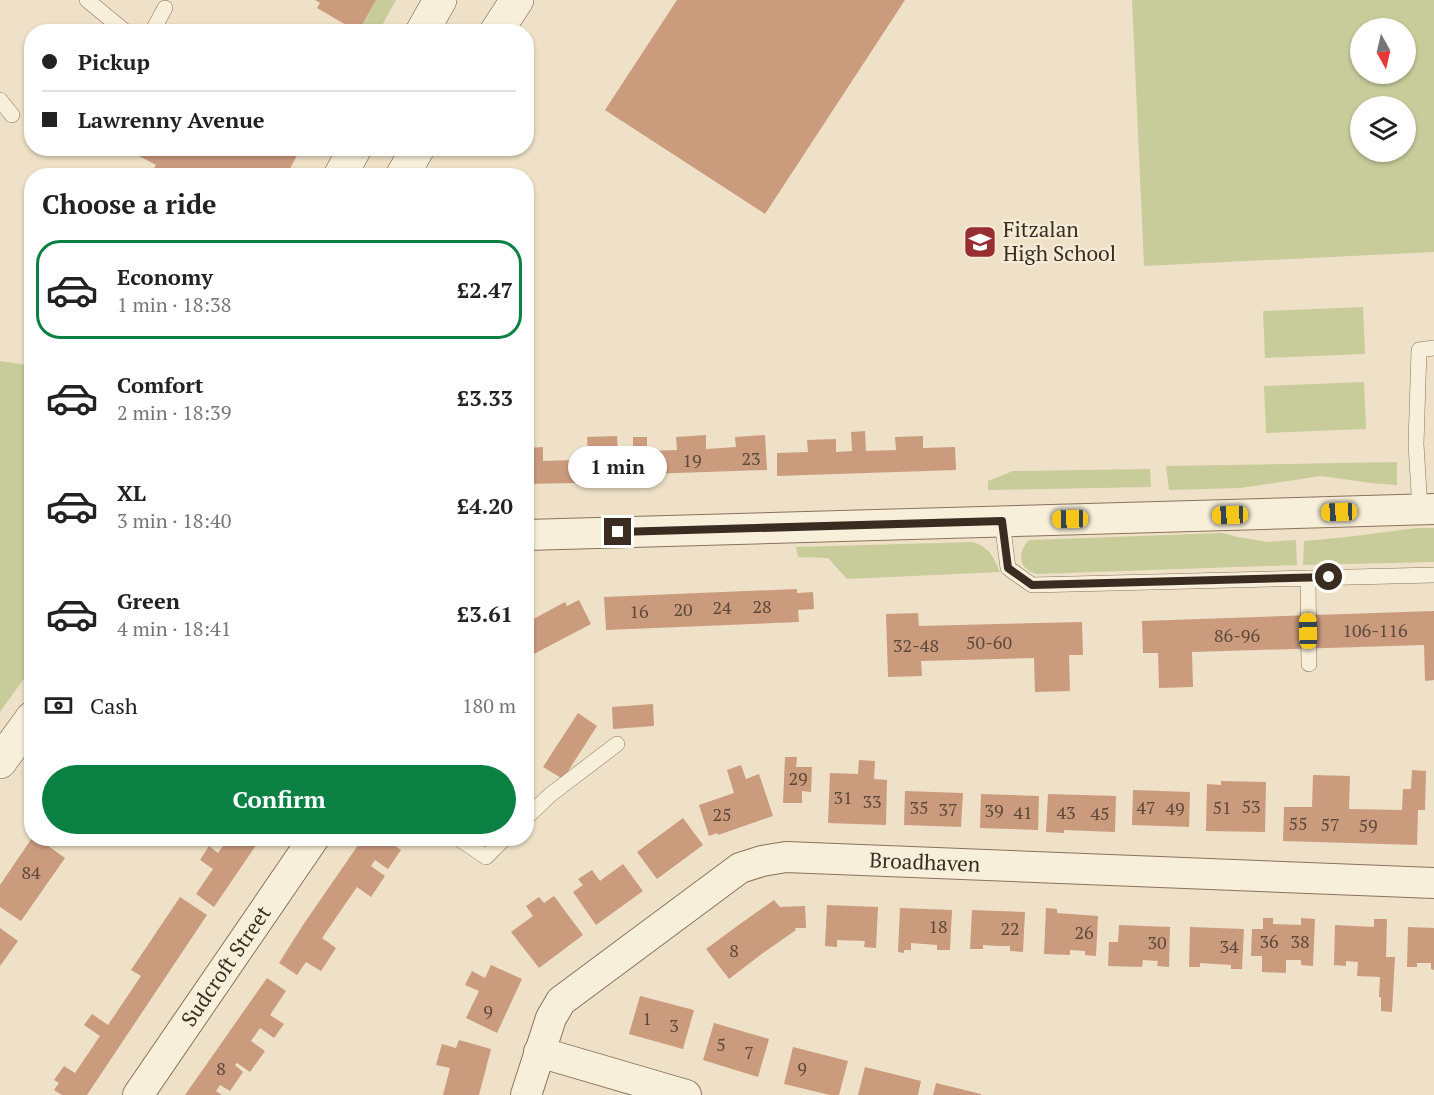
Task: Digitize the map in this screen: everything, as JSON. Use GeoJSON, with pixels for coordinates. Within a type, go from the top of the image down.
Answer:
{"type":"FeatureCollection","features":[{"type":"Feature","properties":{"kind":"main road"},"geometry":{"type":"LineString","coordinates":[[426,24],[440,0]]}},
{"type":"Feature","properties":{"kind":"main road"},"geometry":{"type":"LineString","coordinates":[[501,24],[517,0]]}},
{"type":"Feature","properties":{"kind":"main road"},"geometry":{"type":"LineString","coordinates":[[0,762],[24,729]]}},
{"type":"Feature","properties":{"kind":"street"},"geometry":{"type":"LineString","coordinates":[[534,535],[1427,509]]}},
{"type":"Feature","properties":{"kind":"street","name":"Sudcroft Street"},"geometry":{"type":"LineString","coordinates":[[138,1095],[309,846]]}},
{"type":"Feature","properties":{"kind":"street","name":"Broadhaven"},"geometry":{"type":"LineString","coordinates":[[526,1095],[551,1018],[561,1001],[740,868],[762,861],[786,857],[1434,882]]}},
{"type":"Feature","properties":{"kind":"street"},"geometry":{"type":"LineString","coordinates":[[539,1052],[686,1095]]}},
{"type":"Feature","properties":{"kind":"lane"},"geometry":{"type":"LineString","coordinates":[[87,0],[116,24]]}},
{"type":"Feature","properties":{"kind":"lane"},"geometry":{"type":"LineString","coordinates":[[156,24],[165,8]]}},
{"type":"Feature","properties":{"kind":"lane"},"geometry":{"type":"LineString","coordinates":[[0,100],[12,115]]}},
{"type":"Feature","properties":{"kind":"lane"},"geometry":{"type":"LineString","coordinates":[[1427,509],[1416,444],[1416,414],[1419,350],[1434,348]]}},
{"type":"Feature","properties":{"kind":"lane"},"geometry":{"type":"LineString","coordinates":[[1002,521],[1008,568],[1032,585],[1434,575]]}},
{"type":"Feature","properties":{"kind":"lane"},"geometry":{"type":"LineString","coordinates":[[1308,578],[1309,664]]}},
{"type":"Feature","properties":{"kind":"lane"},"geometry":{"type":"LineString","coordinates":[[534,810],[550,795],[617,744]]}},
{"type":"Feature","properties":{"kind":"lane"},"geometry":{"type":"LineString","coordinates":[[470,846],[486,857],[497,846]]}},
{"type":"Feature","properties":{"kind":"green space"},"geometry":{"type":"Polygon","coordinates":[[[376,0],[396,0],[383,24],[362,24],[376,0]]]}},
{"type":"Feature","properties":{"kind":"green space"},"geometry":{"type":"Polygon","coordinates":[[[1132,0],[1434,0],[1434,252],[1144,266],[1132,0]]]}},
{"type":"Feature","properties":{"kind":"green space"},"geometry":{"type":"Polygon","coordinates":[[[1363,307],[1365,354],[1265,358],[1263,311],[1363,307]]]}},
{"type":"Feature","properties":{"kind":"green space"},"geometry":{"type":"Polygon","coordinates":[[[0,361],[24,365],[24,679],[0,712],[0,361]]]}},
{"type":"Feature","properties":{"kind":"green space"},"geometry":{"type":"Polygon","coordinates":[[[1364,382],[1366,429],[1266,433],[1264,386],[1364,382]]]}},
{"type":"Feature","properties":{"kind":"green space"},"geometry":{"type":"Polygon","coordinates":[[[1397,462],[1397,485],[1321,476],[1241,488],[1169,490],[1166,466],[1397,462]]]}},
{"type":"Feature","properties":{"kind":"green space"},"geometry":{"type":"Polygon","coordinates":[[[1150,469],[1151,487],[988,490],[988,481],[1013,471],[1150,469]]]}},
{"type":"Feature","properties":{"kind":"green space"},"geometry":{"type":"Polygon","coordinates":[[[1434,528],[1434,562],[1303,565],[1304,541],[1434,528]]]}},
{"type":"Feature","properties":{"kind":"green space"},"geometry":{"type":"Polygon","coordinates":[[[1222,533],[1268,542],[1296,540],[1297,565],[1037,574],[1026,569],[1021,560],[1025,545],[1029,540],[1222,533]]]}},
{"type":"Feature","properties":{"kind":"green space"},"geometry":{"type":"Polygon","coordinates":[[[973,542],[990,553],[1000,572],[847,579],[828,558],[798,557],[796,547],[973,542]]]}},
{"type":"Feature","properties":{"kind":"building"},"geometry":{"type":"Polygon","coordinates":[[[315,0],[376,0],[362,24],[344,24],[317,8],[320,3],[315,0]]]}},
{"type":"Feature","properties":{"kind":"building"},"geometry":{"type":"Polygon","coordinates":[[[677,0],[905,0],[765,214],[605,110],[677,0]]]}},
{"type":"Feature","properties":{"kind":"building"},"geometry":{"type":"Polygon","coordinates":[[[139,156],[297,156],[290,168],[154,168],[156,165],[139,156]]]}},
{"type":"Feature","properties":{"kind":"building"},"geometry":{"type":"Polygon","coordinates":[[[865,431],[866,451],[896,450],[895,437],[923,436],[923,448],[955,447],[956,470],[777,476],[777,453],[808,452],[807,440],[836,439],[836,452],[852,451],[851,432],[865,431]]]}},
{"type":"Feature","properties":{"kind":"building"},"geometry":{"type":"Polygon","coordinates":[[[706,435],[706,449],[736,447],[735,437],[765,435],[767,470],[589,476],[587,437],[617,436],[618,452],[633,451],[633,437],[647,437],[647,451],[677,450],[676,437],[706,435]]]}},
{"type":"Feature","properties":{"kind":"building"},"geometry":{"type":"Polygon","coordinates":[[[543,447],[543,461],[574,460],[575,483],[534,484],[534,448],[543,447]]]}},
{"type":"Feature","properties":{"kind":"building"},"geometry":{"type":"Polygon","coordinates":[[[797,589],[797,593],[813,592],[814,609],[798,610],[799,622],[606,630],[604,597],[797,589]]]}},
{"type":"Feature","properties":{"kind":"building"},"geometry":{"type":"Polygon","coordinates":[[[579,600],[591,624],[534,654],[534,619],[565,602],[567,606],[579,600]]]}},
{"type":"Feature","properties":{"kind":"building"},"geometry":{"type":"Polygon","coordinates":[[[1434,611],[1434,680],[1425,681],[1424,645],[1192,652],[1193,687],[1159,688],[1158,653],[1143,653],[1142,621],[1434,611]]]}},
{"type":"Feature","properties":{"kind":"building"},"geometry":{"type":"Polygon","coordinates":[[[918,613],[919,626],[1082,622],[1083,655],[1069,655],[1070,691],[1035,692],[1034,658],[921,661],[922,676],[888,677],[886,614],[918,613]]]}},
{"type":"Feature","properties":{"kind":"building"},"geometry":{"type":"Polygon","coordinates":[[[653,704],[654,726],[613,729],[612,707],[653,704]]]}},
{"type":"Feature","properties":{"kind":"building"},"geometry":{"type":"Polygon","coordinates":[[[578,713],[597,726],[563,779],[543,767],[578,713]]]}},
{"type":"Feature","properties":{"kind":"building"},"geometry":{"type":"Polygon","coordinates":[[[785,757],[797,757],[796,767],[812,767],[811,792],[802,791],[802,803],[783,803],[785,757]]]}},
{"type":"Feature","properties":{"kind":"building"},"geometry":{"type":"Polygon","coordinates":[[[859,760],[875,761],[874,779],[887,780],[886,825],[828,823],[830,773],[858,774],[859,760]]]}},
{"type":"Feature","properties":{"kind":"building"},"geometry":{"type":"Polygon","coordinates":[[[741,765],[746,779],[759,774],[773,816],[709,836],[699,805],[734,793],[727,770],[741,765]]]}},
{"type":"Feature","properties":{"kind":"building"},"geometry":{"type":"Polygon","coordinates":[[[1412,770],[1426,771],[1425,810],[1418,810],[1417,845],[1283,841],[1284,807],[1312,807],[1313,775],[1350,776],[1349,809],[1402,810],[1403,789],[1411,789],[1412,770]]]}},
{"type":"Feature","properties":{"kind":"building"},"geometry":{"type":"Polygon","coordinates":[[[1221,781],[1266,782],[1265,832],[1206,831],[1207,784],[1221,785],[1221,781]]]}},
{"type":"Feature","properties":{"kind":"building"},"geometry":{"type":"Polygon","coordinates":[[[1133,790],[1190,792],[1189,827],[1132,825],[1133,790]]]}},
{"type":"Feature","properties":{"kind":"building"},"geometry":{"type":"Polygon","coordinates":[[[905,791],[963,793],[961,827],[904,825],[905,791]]]}},
{"type":"Feature","properties":{"kind":"building"},"geometry":{"type":"Polygon","coordinates":[[[981,794],[1039,796],[1038,830],[980,828],[981,794]]]}},
{"type":"Feature","properties":{"kind":"building"},"geometry":{"type":"Polygon","coordinates":[[[1048,794],[1116,796],[1115,832],[1064,830],[1064,833],[1046,832],[1048,794]]]}},
{"type":"Feature","properties":{"kind":"building"},"geometry":{"type":"Polygon","coordinates":[[[683,818],[703,845],[657,879],[637,852],[683,818]]]}},
{"type":"Feature","properties":{"kind":"building"},"geometry":{"type":"Polygon","coordinates":[[[27,846],[48,846],[65,858],[21,921],[0,907],[0,885],[27,846]]]}},
{"type":"Feature","properties":{"kind":"building"},"geometry":{"type":"Polygon","coordinates":[[[209,846],[218,853],[223,846],[256,846],[214,907],[196,894],[213,869],[200,860],[209,846]]]}},
{"type":"Feature","properties":{"kind":"building"},"geometry":{"type":"Polygon","coordinates":[[[357,846],[395,846],[401,850],[388,869],[375,860],[371,866],[385,876],[371,897],[357,887],[322,938],[336,948],[321,971],[306,962],[297,975],[279,963],[357,846]]]}},
{"type":"Feature","properties":{"kind":"building"},"geometry":{"type":"Polygon","coordinates":[[[623,864],[643,891],[596,925],[573,892],[583,885],[578,879],[592,870],[600,881],[623,864]]]}},
{"type":"Feature","properties":{"kind":"building"},"geometry":{"type":"Polygon","coordinates":[[[554,896],[583,935],[539,968],[511,932],[533,916],[526,906],[539,897],[544,903],[554,896]]]}},
{"type":"Feature","properties":{"kind":"building"},"geometry":{"type":"Polygon","coordinates":[[[180,897],[207,915],[87,1095],[62,1095],[54,1090],[59,1083],[54,1080],[64,1066],[75,1073],[100,1036],[84,1025],[92,1014],[108,1025],[141,976],[131,970],[180,897]]]}},
{"type":"Feature","properties":{"kind":"building"},"geometry":{"type":"Polygon","coordinates":[[[774,900],[780,907],[805,906],[806,928],[795,928],[796,930],[729,979],[706,949],[774,900]]]}},
{"type":"Feature","properties":{"kind":"building"},"geometry":{"type":"Polygon","coordinates":[[[827,905],[878,907],[876,948],[864,947],[865,941],[837,940],[837,947],[825,946],[827,905]]]}},
{"type":"Feature","properties":{"kind":"building"},"geometry":{"type":"Polygon","coordinates":[[[900,908],[952,910],[950,950],[937,950],[937,945],[911,943],[911,950],[904,950],[904,953],[898,952],[900,908]]]}},
{"type":"Feature","properties":{"kind":"building"},"geometry":{"type":"Polygon","coordinates":[[[1046,908],[1057,909],[1057,913],[1098,916],[1096,956],[1085,955],[1085,951],[1070,950],[1070,955],[1044,954],[1046,908]]]}},
{"type":"Feature","properties":{"kind":"building"},"geometry":{"type":"Polygon","coordinates":[[[972,910],[1025,912],[1023,952],[1010,951],[1010,946],[983,945],[983,949],[970,949],[972,910]]]}},
{"type":"Feature","properties":{"kind":"building"},"geometry":{"type":"Polygon","coordinates":[[[1263,918],[1273,918],[1273,924],[1301,925],[1301,918],[1315,919],[1313,966],[1301,965],[1301,960],[1286,960],[1286,973],[1262,972],[1262,956],[1251,956],[1252,929],[1263,929],[1263,918]]]}},
{"type":"Feature","properties":{"kind":"building"},"geometry":{"type":"Polygon","coordinates":[[[1374,919],[1387,919],[1386,957],[1395,957],[1392,1012],[1381,1011],[1380,977],[1357,976],[1358,962],[1346,961],[1346,966],[1334,965],[1335,925],[1374,927],[1374,919]]]}},
{"type":"Feature","properties":{"kind":"building"},"geometry":{"type":"Polygon","coordinates":[[[1119,925],[1170,927],[1169,967],[1157,966],[1158,961],[1143,960],[1142,967],[1108,966],[1109,942],[1118,942],[1119,925]]]}},
{"type":"Feature","properties":{"kind":"building"},"geometry":{"type":"Polygon","coordinates":[[[1190,927],[1244,929],[1242,969],[1231,969],[1231,965],[1200,963],[1200,967],[1189,967],[1190,927]]]}},
{"type":"Feature","properties":{"kind":"building"},"geometry":{"type":"Polygon","coordinates":[[[1408,927],[1434,928],[1434,970],[1431,969],[1431,963],[1417,963],[1417,967],[1407,967],[1408,927]]]}},
{"type":"Feature","properties":{"kind":"building"},"geometry":{"type":"Polygon","coordinates":[[[0,928],[18,941],[0,966],[0,928]]]}},
{"type":"Feature","properties":{"kind":"building"},"geometry":{"type":"Polygon","coordinates":[[[491,965],[522,979],[497,1033],[466,1018],[479,991],[465,985],[472,971],[485,978],[491,965]]]}},
{"type":"Feature","properties":{"kind":"building"},"geometry":{"type":"Polygon","coordinates":[[[267,978],[286,991],[270,1015],[284,1024],[274,1038],[260,1028],[251,1041],[265,1051],[250,1072],[237,1063],[235,1065],[243,1072],[230,1091],[220,1085],[216,1091],[222,1095],[185,1095],[267,978]]]}},
{"type":"Feature","properties":{"kind":"building"},"geometry":{"type":"Polygon","coordinates":[[[640,996],[694,1010],[683,1049],[629,1034],[640,996]]]}},
{"type":"Feature","properties":{"kind":"building"},"geometry":{"type":"Polygon","coordinates":[[[714,1023],[769,1039],[758,1077],[703,1060],[714,1023]]]}},
{"type":"Feature","properties":{"kind":"building"},"geometry":{"type":"Polygon","coordinates":[[[459,1040],[491,1049],[479,1095],[443,1095],[450,1068],[436,1065],[442,1044],[456,1048],[459,1040]]]}},
{"type":"Feature","properties":{"kind":"building"},"geometry":{"type":"Polygon","coordinates":[[[793,1047],[848,1061],[839,1095],[784,1084],[793,1047]]]}},
{"type":"Feature","properties":{"kind":"building"},"geometry":{"type":"Polygon","coordinates":[[[865,1067],[921,1081],[918,1095],[858,1095],[865,1067]]]}},
{"type":"Feature","properties":{"kind":"building"},"geometry":{"type":"Polygon","coordinates":[[[936,1083],[981,1094],[981,1095],[933,1095],[936,1083]]]}},
{"type":"Feature","properties":{"kind":"place","name":"Fitzalan High School"},"geometry":{"type":"Point","coordinates":[980,242]}},
{"type":"Feature","properties":{"kind":"route"},"geometry":{"type":"LineString","coordinates":[[618,532],[1002,521],[1008,568],[1032,585],[1329,577]]}}]}
